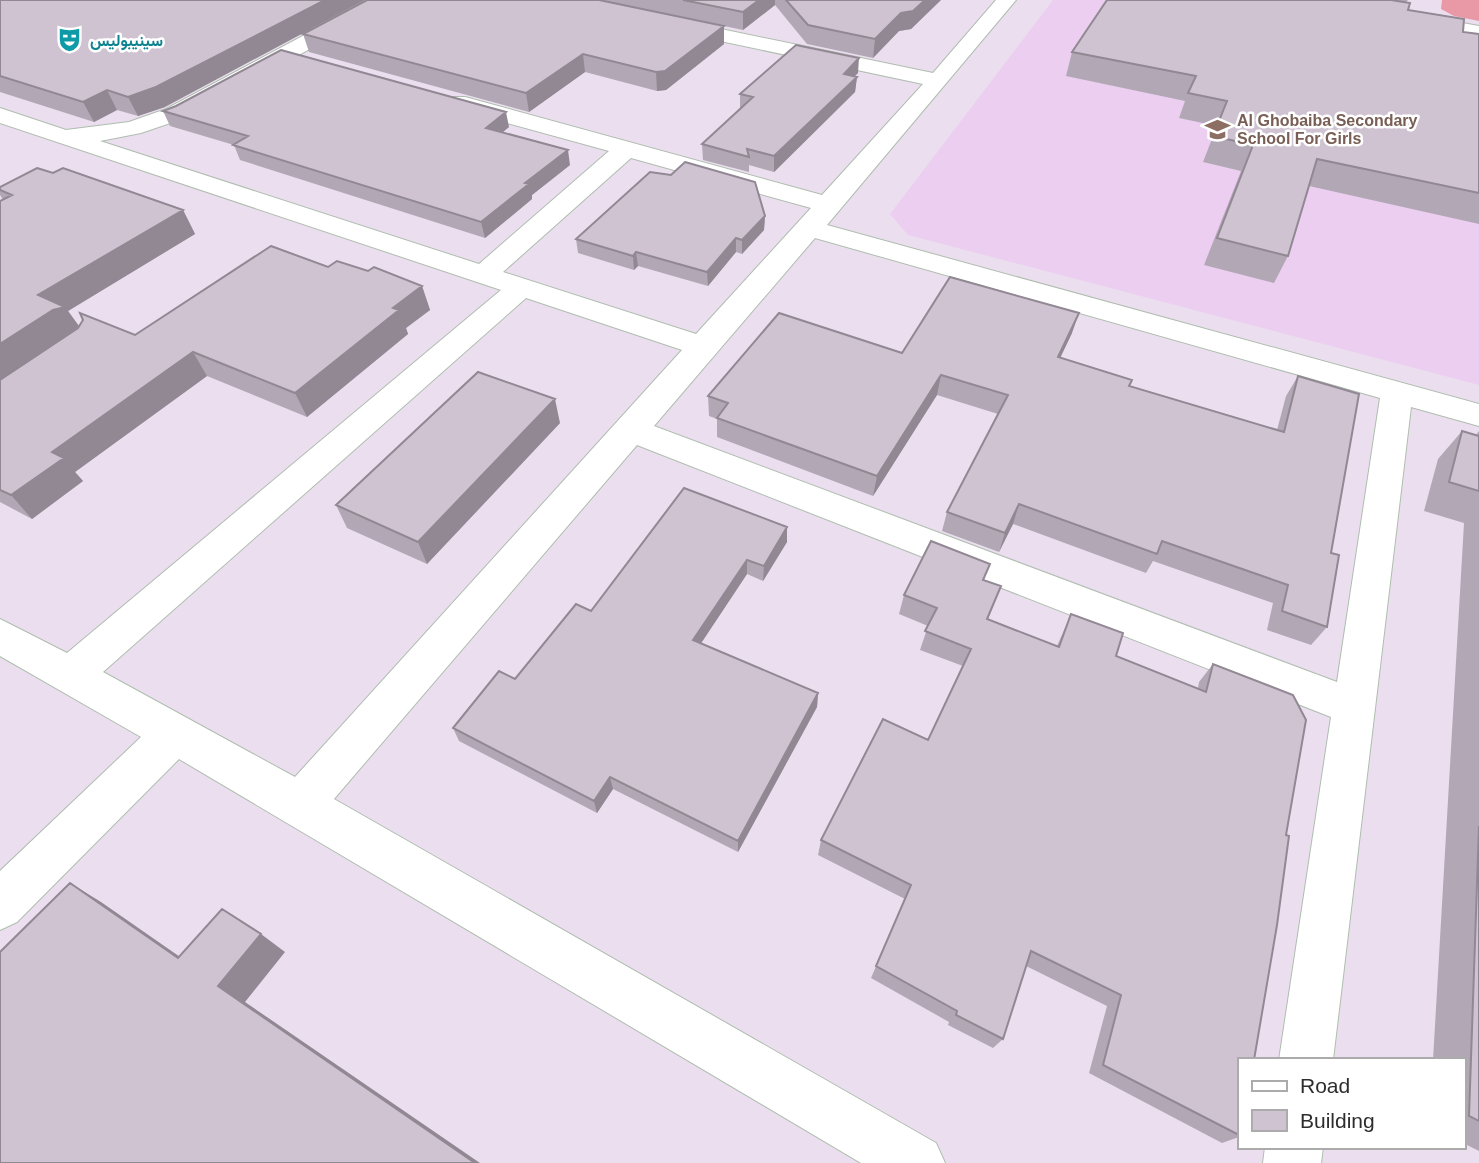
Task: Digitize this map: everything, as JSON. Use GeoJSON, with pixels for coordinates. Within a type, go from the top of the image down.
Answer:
{"type":"FeatureCollection","features":[{"type":"Feature","properties":{"kind":"street"},"geometry":{"type":"LineString","coordinates":[[300,804],[819,217],[1006,0]]}},
{"type":"Feature","properties":{"kind":"street"},"geometry":{"type":"LineString","coordinates":[[1422,22],[1426,0]]}},
{"type":"Feature","properties":{"kind":"street"},"geometry":{"type":"LineString","coordinates":[[325,12],[379,3]]}},
{"type":"Feature","properties":{"kind":"street"},"geometry":{"type":"LineString","coordinates":[[64,136],[98,135],[133,128],[174,114],[187,94],[284,55],[379,3]]}},
{"type":"Feature","properties":{"kind":"street"},"geometry":{"type":"LineString","coordinates":[[684,8],[655,21],[938,81]]}},
{"type":"Feature","properties":{"kind":"street"},"geometry":{"type":"LineString","coordinates":[[1396,18],[1479,32]]}},
{"type":"Feature","properties":{"kind":"street"},"geometry":{"type":"LineString","coordinates":[[284,55],[310,62]]}},
{"type":"Feature","properties":{"kind":"street"},"geometry":{"type":"LineString","coordinates":[[441,98],[626,149],[819,217],[1479,415]]}},
{"type":"Feature","properties":{"kind":"street"},"geometry":{"type":"LineString","coordinates":[[0,115],[704,347]]}},
{"type":"Feature","properties":{"kind":"street"},"geometry":{"type":"LineString","coordinates":[[484,274],[626,149]]}},
{"type":"Feature","properties":{"kind":"street"},"geometry":{"type":"LineString","coordinates":[[71,676],[522,287]]}},
{"type":"Feature","properties":{"kind":"street"},"geometry":{"type":"LineString","coordinates":[[1306,1058],[1397,392]]}},
{"type":"Feature","properties":{"kind":"street"},"geometry":{"type":"LineString","coordinates":[[631,430],[1354,707]]}},
{"type":"Feature","properties":{"kind":"street"},"geometry":{"type":"LineString","coordinates":[[0,636],[300,804],[909,1161]]}},
{"type":"Feature","properties":{"kind":"street"},"geometry":{"type":"LineString","coordinates":[[0,905],[175,733]]}},
{"type":"Feature","properties":{"kind":"shaded area","name":"Al Ghobaiba Secondary School For Girls"},"geometry":{"type":"Polygon","coordinates":[[[1053,0],[1221,0],[1479,45],[1479,385],[908,235],[890,214],[1053,0]]]}},
{"type":"Feature","properties":{"kind":"shaded area"},"geometry":{"type":"Polygon","coordinates":[[[1442,0],[1479,0],[1479,21],[1454,16],[1441,9],[1442,0]]]}},
{"type":"Feature","properties":{"kind":"building"},"geometry":{"type":"Polygon","coordinates":[[[0,0],[325,0],[156,87],[128,97],[107,90],[83,102],[0,76],[0,0]]]}},
{"type":"Feature","properties":{"kind":"building"},"geometry":{"type":"Polygon","coordinates":[[[367,0],[599,0],[724,26],[665,71],[656,72],[583,54],[526,93],[303,34],[367,0]]]}},
{"type":"Feature","properties":{"kind":"building"},"geometry":{"type":"Polygon","coordinates":[[[683,0],[759,0],[743,12],[683,0]]]}},
{"type":"Feature","properties":{"kind":"building"},"geometry":{"type":"Polygon","coordinates":[[[786,0],[925,0],[913,11],[901,13],[875,39],[808,25],[786,0]]]}},
{"type":"Feature","properties":{"kind":"building"},"geometry":{"type":"Polygon","coordinates":[[[1107,0],[1391,0],[1410,3],[1408,10],[1464,19],[1463,32],[1479,34],[1479,193],[1317,159],[1288,256],[1217,238],[1253,145],[1213,136],[1227,101],[1188,93],[1196,76],[1072,52],[1107,0]]]}},
{"type":"Feature","properties":{"kind":"building"},"geometry":{"type":"Polygon","coordinates":[[[796,45],[859,58],[844,74],[857,77],[774,156],[747,149],[749,157],[702,144],[753,97],[740,94],[796,45]]]}},
{"type":"Feature","properties":{"kind":"building"},"geometry":{"type":"Polygon","coordinates":[[[281,50],[506,112],[486,128],[568,150],[481,222],[233,145],[248,136],[163,111],[281,50]]]}},
{"type":"Feature","properties":{"kind":"building"},"geometry":{"type":"Polygon","coordinates":[[[685,162],[755,182],[765,216],[742,240],[736,238],[707,272],[636,252],[633,256],[576,239],[650,172],[671,175],[685,162]]]}},
{"type":"Feature","properties":{"kind":"building"},"geometry":{"type":"Polygon","coordinates":[[[37,168],[53,173],[63,168],[183,210],[38,295],[65,307],[53,310],[0,344],[0,201],[12,195],[0,190],[0,187],[37,168]]]}},
{"type":"Feature","properties":{"kind":"building"},"geometry":{"type":"Polygon","coordinates":[[[271,246],[328,267],[337,261],[368,271],[374,267],[422,286],[393,308],[399,310],[295,393],[193,352],[52,452],[64,458],[11,495],[0,490],[0,380],[78,328],[83,320],[80,313],[135,335],[271,246]]]}},
{"type":"Feature","properties":{"kind":"building"},"geometry":{"type":"Polygon","coordinates":[[[950,277],[1079,313],[1058,357],[1132,380],[1129,386],[1284,432],[1298,376],[1359,394],[1331,553],[1339,555],[1327,627],[1282,611],[1288,585],[1162,541],[1157,554],[1019,504],[1005,533],[947,512],[1008,395],[941,375],[877,476],[717,418],[728,403],[708,396],[779,313],[902,353],[950,277]]]}},
{"type":"Feature","properties":{"kind":"building"},"geometry":{"type":"Polygon","coordinates":[[[478,372],[555,399],[418,542],[336,505],[478,372]]]}},
{"type":"Feature","properties":{"kind":"building"},"geometry":{"type":"Polygon","coordinates":[[[1462,431],[1479,436],[1479,491],[1449,482],[1462,431]]]}},
{"type":"Feature","properties":{"kind":"building"},"geometry":{"type":"Polygon","coordinates":[[[684,488],[787,527],[764,566],[747,560],[693,640],[818,693],[738,841],[610,777],[594,801],[453,728],[499,671],[515,679],[576,604],[591,611],[684,488]]]}},
{"type":"Feature","properties":{"kind":"building"},"geometry":{"type":"Polygon","coordinates":[[[931,541],[990,564],[983,580],[1001,586],[987,619],[1059,647],[1071,614],[1123,633],[1116,656],[1206,692],[1213,664],[1293,695],[1306,720],[1286,835],[1289,836],[1277,925],[1254,1058],[1238,1058],[1238,1134],[1103,1065],[1121,995],[1031,951],[1003,1039],[956,1015],[957,1011],[876,966],[911,885],[821,840],[883,719],[928,740],[971,649],[925,631],[937,608],[904,595],[931,541]]]}},
{"type":"Feature","properties":{"kind":"building"},"geometry":{"type":"Polygon","coordinates":[[[1479,826],[1479,1121],[1469,1116],[1479,826]]]}},
{"type":"Feature","properties":{"kind":"building"},"geometry":{"type":"Polygon","coordinates":[[[70,883],[178,958],[222,909],[261,934],[218,986],[475,1163],[0,1163],[0,952],[70,883]]]}},
{"type":"Feature","properties":{"kind":"place","name":"سينيبوليس"},"geometry":{"type":"Point","coordinates":[70,40]}},
{"type":"Feature","properties":{"kind":"place","name":"Al Ghobaiba Secondary School For Girls"},"geometry":{"type":"Point","coordinates":[1217,129]}}]}
